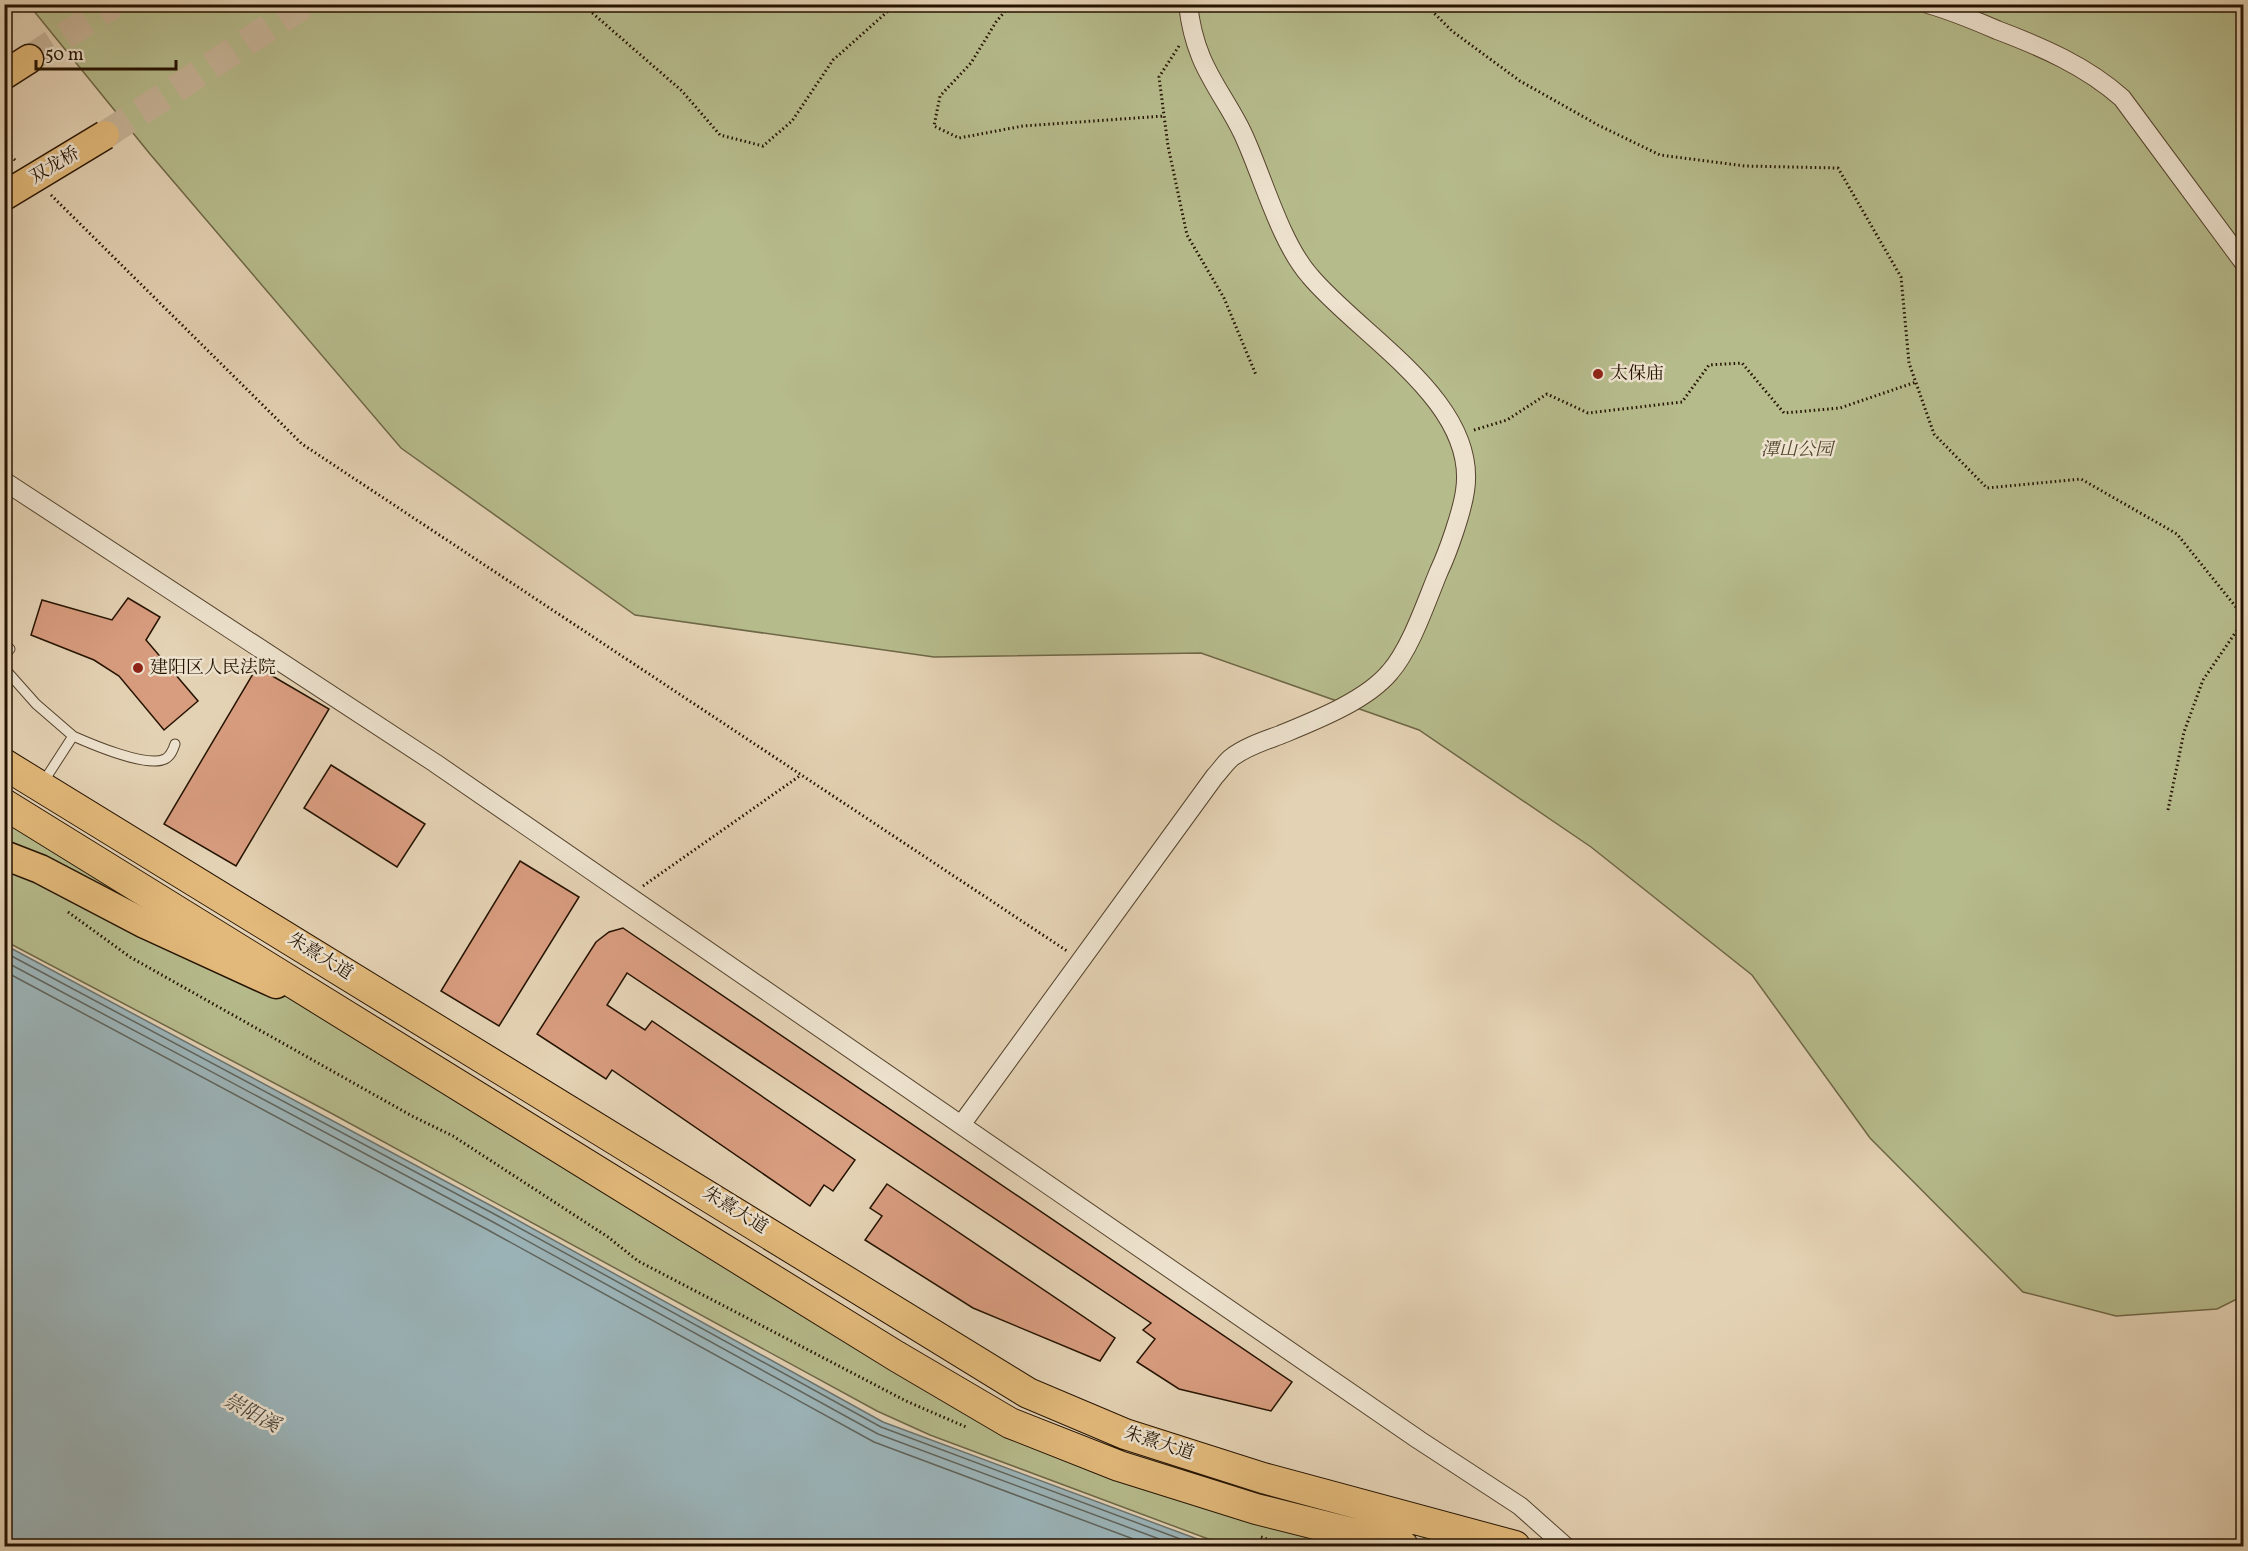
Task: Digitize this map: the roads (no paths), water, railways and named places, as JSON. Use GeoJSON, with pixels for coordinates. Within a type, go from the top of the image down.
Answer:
{"type":"FeatureCollection","features":[{"type":"Feature","properties":{"kind":"highway","name":"朱熹大道"},"geometry":{"type":"LineString","coordinates":[[4,764],[1028,1393],[1125,1434],[1263,1478],[1515,1546]]}},
{"type":"Feature","properties":{"kind":"highway","name":"朱熹大道"},"geometry":{"type":"LineString","coordinates":[[4,804],[896,1356],[1010,1423],[1119,1466],[1256,1509],[1403,1546]]}},
{"type":"Feature","properties":{"kind":"main road"},"geometry":{"type":"LineString","coordinates":[[4,75],[29,59]]}},
{"type":"Feature","properties":{"kind":"main road","name":"双龙桥"},"geometry":{"type":"LineString","coordinates":[[4,196],[105,135]]}},
{"type":"Feature","properties":{"kind":"main road"},"geometry":{"type":"LineString","coordinates":[[4,855],[40,869],[145,924],[353,1020]]}},
{"type":"Feature","properties":{"kind":"street"},"geometry":{"type":"LineString","coordinates":[[961,1125],[1215,776],[1231,758],[1333,711],[1370,691],[1390,674],[1402,656],[1444,560],[1465,491],[1465,462],[1456,435],[1443,408],[1424,384],[1328,296],[1292,252],[1242,132],[1201,58],[1191,27],[1188,4]]}},
{"type":"Feature","properties":{"kind":"street"},"geometry":{"type":"LineString","coordinates":[[1928,4],[2063,57],[2101,79],[2122,98],[2244,263]]}},
{"type":"Feature","properties":{"kind":"street"},"geometry":{"type":"LineString","coordinates":[[4,481],[435,763],[1419,1440],[1520,1506],[1565,1546]]}},
{"type":"Feature","properties":{"kind":"lane"},"geometry":{"type":"LineString","coordinates":[[4,668],[36,704],[73,736],[100,748],[157,761],[172,753],[175,744]]}},
{"type":"Feature","properties":{"kind":"lane"},"geometry":{"type":"LineString","coordinates":[[40,786],[73,736]]}},
{"type":"Feature","properties":{"kind":"water","name":"崇阳溪"},"geometry":{"type":"Polygon","coordinates":[[[5,945],[499,1210],[883,1422],[1216,1546],[5,1546],[5,945]]]}},
{"type":"Feature","properties":{"kind":"tunnel"},"geometry":{"type":"LineString","coordinates":[[29,59],[114,4]]}},
{"type":"Feature","properties":{"kind":"tunnel"},"geometry":{"type":"LineString","coordinates":[[105,135],[305,4]]}},
{"type":"Feature","properties":{"kind":"place","name":"太保庙"},"geometry":{"type":"Point","coordinates":[1598,374]}},
{"type":"Feature","properties":{"kind":"place","name":"建阳区人民法院"},"geometry":{"type":"Point","coordinates":[138,668]}},
{"type":"Feature","properties":{"kind":"park label","name":"潭山公园"},"geometry":{"type":"Point","coordinates":[1797,450]}}]}
